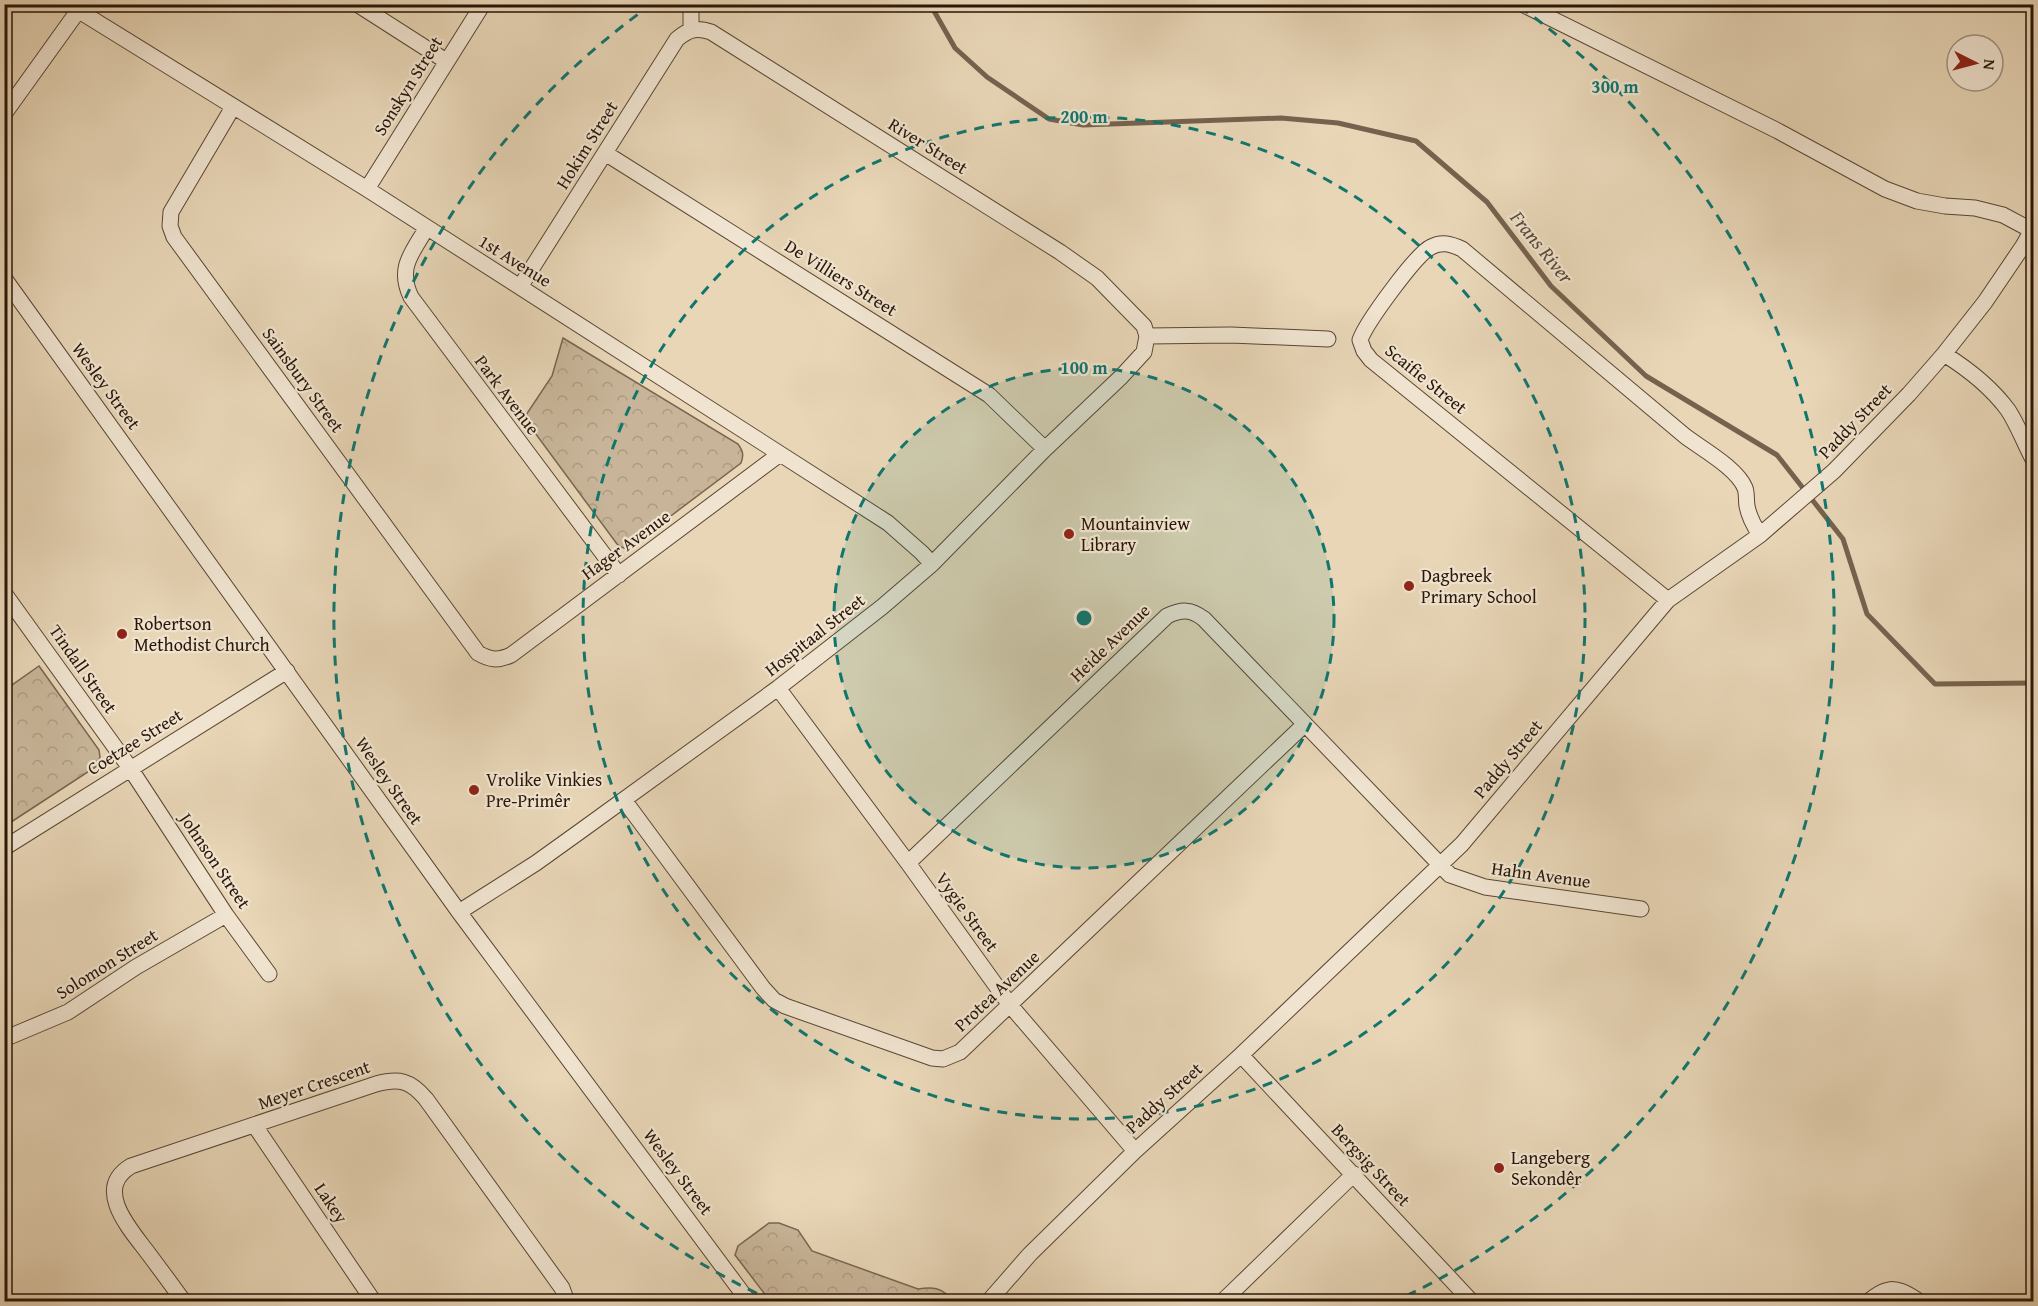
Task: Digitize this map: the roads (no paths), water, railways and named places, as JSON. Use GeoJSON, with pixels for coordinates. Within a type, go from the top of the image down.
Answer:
{"type":"FeatureCollection","features":[{"type":"Feature","properties":{"kind":"street"},"geometry":{"type":"LineString","coordinates":[[357,4],[446,61]]}},
{"type":"Feature","properties":{"kind":"street","name":"Sonskyn Street"},"geometry":{"type":"LineString","coordinates":[[367,189],[483,4]]}},
{"type":"Feature","properties":{"kind":"street"},"geometry":{"type":"LineString","coordinates":[[691,4],[691,30]]}},
{"type":"Feature","properties":{"kind":"street"},"geometry":{"type":"LineString","coordinates":[[1521,4],[1778,131],[1885,189],[1917,201],[1975,208],[2003,215],[2032,228]]}},
{"type":"Feature","properties":{"kind":"street"},"geometry":{"type":"LineString","coordinates":[[4,114],[73,8]]}},
{"type":"Feature","properties":{"kind":"street","name":"1st Avenue"},"geometry":{"type":"LineString","coordinates":[[73,8],[367,189],[426,229],[520,286],[780,454],[897,530],[932,564]]}},
{"type":"Feature","properties":{"kind":"street","name":"River Street"},"geometry":{"type":"LineString","coordinates":[[691,30],[700,28],[711,32],[1060,252],[1097,278],[1144,326],[1147,336]]}},
{"type":"Feature","properties":{"kind":"street","name":"Hokim Street"},"geometry":{"type":"LineString","coordinates":[[520,286],[677,39],[691,30]]}},
{"type":"Feature","properties":{"kind":"street","name":"Sainsbury Street"},"geometry":{"type":"LineString","coordinates":[[234,107],[171,212],[170,225],[174,237],[478,652],[492,660]]}},
{"type":"Feature","properties":{"kind":"street","name":"De Villiers Street"},"geometry":{"type":"LineString","coordinates":[[605,153],[989,395],[1045,449]]}},
{"type":"Feature","properties":{"kind":"street","name":"Paddy Street"},"geometry":{"type":"LineString","coordinates":[[988,1302],[1030,1254],[1134,1151],[1241,1055],[1462,844],[1668,600],[1789,512],[1834,471],[1909,394],[1985,302],[2023,246],[2032,228]]}},
{"type":"Feature","properties":{"kind":"street","name":"Park Avenue"},"geometry":{"type":"LineString","coordinates":[[426,229],[410,255],[404,274],[411,297],[619,575]]}},
{"type":"Feature","properties":{"kind":"street","name":"Scaifie Street"},"geometry":{"type":"LineString","coordinates":[[1668,600],[1371,360],[1364,351],[1360,340],[1370,320],[1424,251],[1441,243],[1462,249],[1685,436],[1739,477],[1745,489],[1752,522],[1760,535]]}},
{"type":"Feature","properties":{"kind":"street","name":"Wesley Street"},"geometry":{"type":"LineString","coordinates":[[4,278],[459,912],[749,1302]]}},
{"type":"Feature","properties":{"kind":"street"},"geometry":{"type":"LineString","coordinates":[[1147,336],[1232,335],[1328,339]]}},
{"type":"Feature","properties":{"kind":"street","name":"Hospitaal Street"},"geometry":{"type":"LineString","coordinates":[[459,912],[536,863],[624,800],[778,688],[882,607],[932,564],[1045,449],[1121,377],[1144,352],[1147,336]]}},
{"type":"Feature","properties":{"kind":"street"},"geometry":{"type":"LineString","coordinates":[[1944,354],[1978,378],[1995,395],[2009,412],[2034,461]]}},
{"type":"Feature","properties":{"kind":"street","name":"Hager Avenue"},"geometry":{"type":"LineString","coordinates":[[492,660],[511,655],[780,454]]}},
{"type":"Feature","properties":{"kind":"street","name":"Tindall Street"},"geometry":{"type":"LineString","coordinates":[[4,593],[130,768]]}},
{"type":"Feature","properties":{"kind":"street","name":"Heide Avenue"},"geometry":{"type":"LineString","coordinates":[[908,863],[1167,615],[1186,610],[1204,619],[1441,865]]}},
{"type":"Feature","properties":{"kind":"street","name":"Coetzee Street"},"geometry":{"type":"LineString","coordinates":[[4,848],[286,671]]}},
{"type":"Feature","properties":{"kind":"street","name":"Vygie Street"},"geometry":{"type":"LineString","coordinates":[[778,688],[1010,1005],[1134,1151]]}},
{"type":"Feature","properties":{"kind":"street","name":"Protea Avenue"},"geometry":{"type":"LineString","coordinates":[[624,800],[774,1000],[785,1006],[932,1058],[942,1059],[960,1052],[1305,724]]}},
{"type":"Feature","properties":{"kind":"street","name":"Johnson Street"},"geometry":{"type":"LineString","coordinates":[[130,768],[226,915],[269,974]]}},
{"type":"Feature","properties":{"kind":"street","name":"Hahn Avenue"},"geometry":{"type":"LineString","coordinates":[[1441,865],[1450,875],[1485,887],[1641,909]]}},
{"type":"Feature","properties":{"kind":"street","name":"Solomon Street"},"geometry":{"type":"LineString","coordinates":[[4,1039],[68,1012],[136,967],[226,915]]}},
{"type":"Feature","properties":{"kind":"street","name":"Bergsig Street"},"geometry":{"type":"LineString","coordinates":[[1241,1055],[1354,1174],[1464,1299]]}},
{"type":"Feature","properties":{"kind":"street","name":"Meyer Crescent"},"geometry":{"type":"LineString","coordinates":[[184,1302],[124,1221],[115,1195],[118,1178],[123,1171],[131,1166],[394,1080],[406,1082],[418,1089],[426,1099],[562,1288],[567,1302]]}},
{"type":"Feature","properties":{"kind":"street","name":"Lakey"},"geometry":{"type":"LineString","coordinates":[[255,1126],[374,1302]]}},
{"type":"Feature","properties":{"kind":"street"},"geometry":{"type":"LineString","coordinates":[[1222,1302],[1354,1174]]}},
{"type":"Feature","properties":{"kind":"street"},"geometry":{"type":"LineString","coordinates":[[1868,1302],[1882,1290],[1896,1289],[1920,1302]]}},
{"type":"Feature","properties":{"kind":"waterway","name":"Frans River"},"geometry":{"type":"LineString","coordinates":[[930,4],[955,48],[987,77],[1049,119],[1083,125],[1281,118],[1338,123],[1416,141],[1487,202],[1551,286],[1646,376],[1777,455],[1843,539],[1867,614],[1935,684],[2034,683]]}},
{"type":"Feature","properties":{"kind":"place","name":"Mountainview Library"},"geometry":{"type":"Point","coordinates":[1069,534]}},
{"type":"Feature","properties":{"kind":"place","name":"Dagbreek Primary School"},"geometry":{"type":"Point","coordinates":[1409,586]}},
{"type":"Feature","properties":{"kind":"place","name":"Robertson Methodist Church"},"geometry":{"type":"Point","coordinates":[122,634]}},
{"type":"Feature","properties":{"kind":"place","name":"Vrolike Vinkies Pre-Primêr"},"geometry":{"type":"Point","coordinates":[474,790]}},
{"type":"Feature","properties":{"kind":"place","name":"Langeberg Sekondêr"},"geometry":{"type":"Point","coordinates":[1499,1168]}}]}
